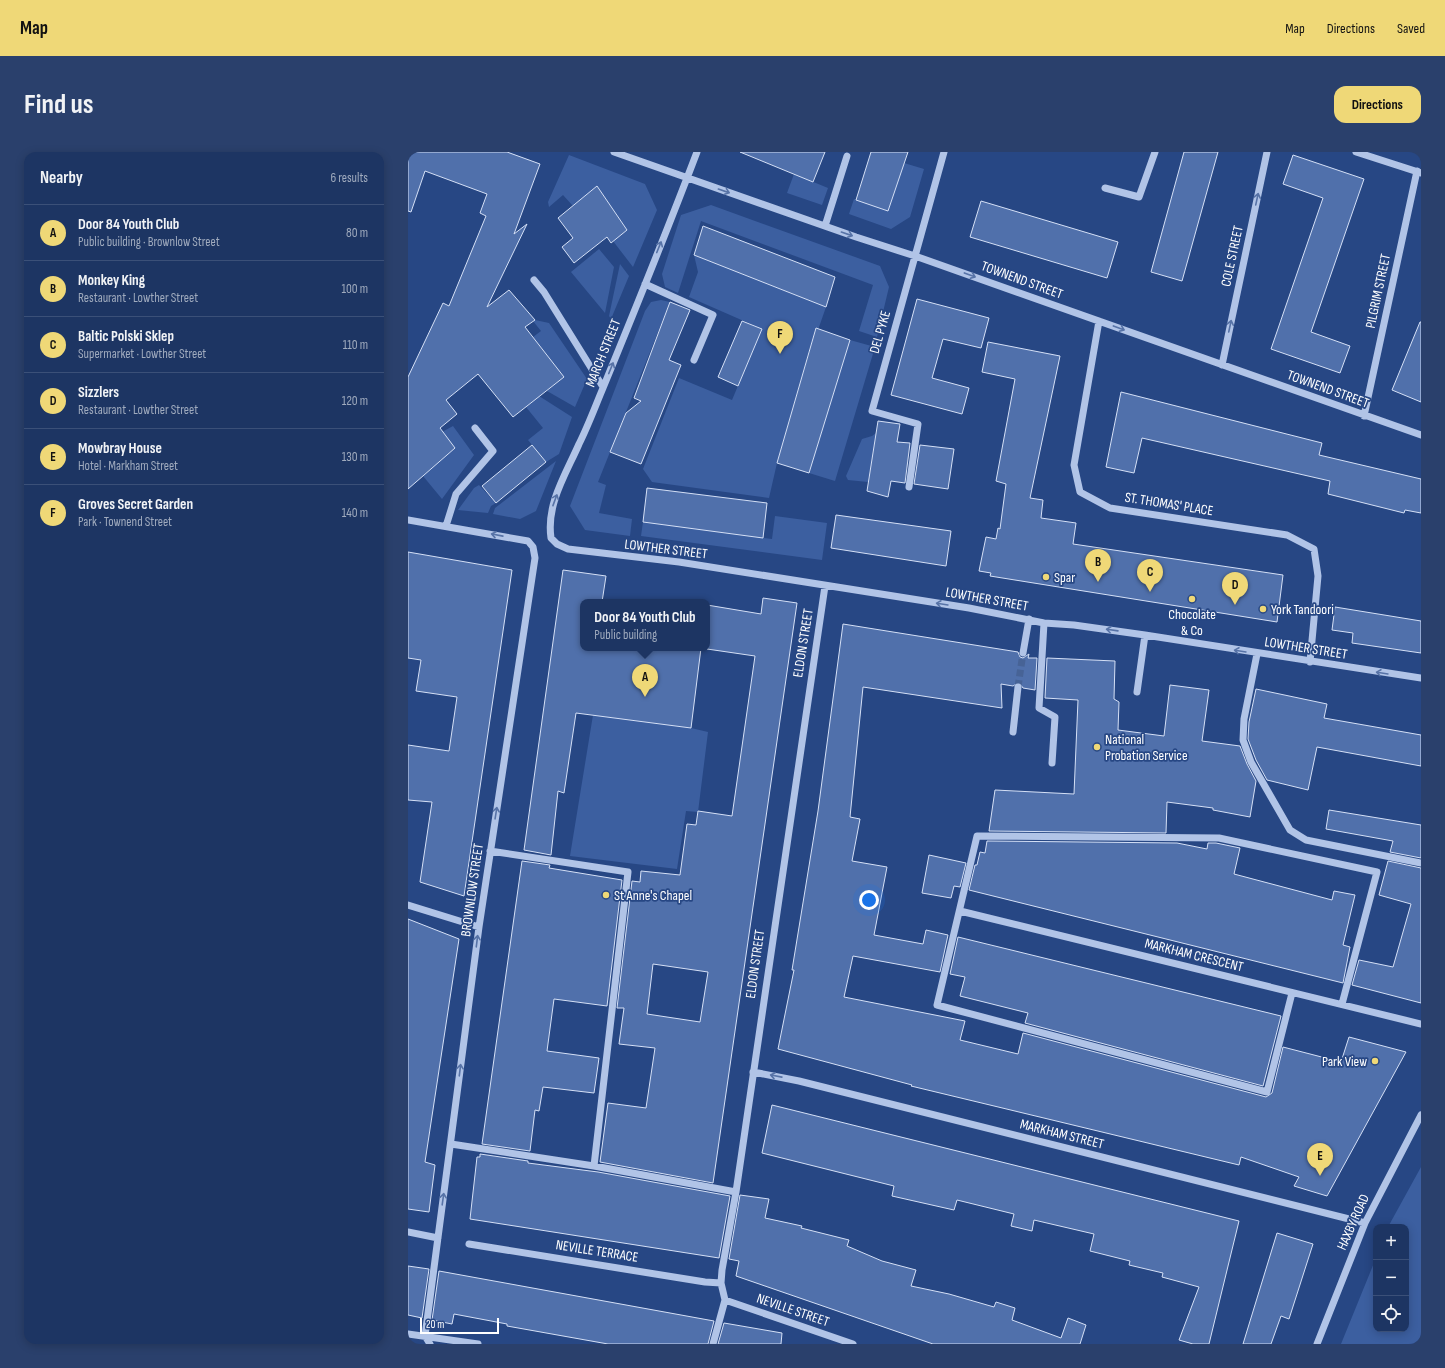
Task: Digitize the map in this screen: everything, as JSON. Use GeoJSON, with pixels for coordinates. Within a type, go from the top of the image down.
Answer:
{"type":"FeatureCollection","features":[{"type":"Feature","properties":{"kind":"street","name":"TOWNEND STREET"},"geometry":{"type":"LineString","coordinates":[[614,152],[915,256],[1421,436]]}},
{"type":"Feature","properties":{"kind":"street","name":"MARCH STREET"},"geometry":{"type":"LineString","coordinates":[[551,538],[549,525],[551,510],[561,482],[580,444],[697,152]]}},
{"type":"Feature","properties":{"kind":"street","name":"DEL PYKE"},"geometry":{"type":"LineString","coordinates":[[909,487],[918,424],[872,411],[944,152]]}},
{"type":"Feature","properties":{"kind":"street"},"geometry":{"type":"LineString","coordinates":[[1105,188],[1139,197],[1155,152]]}},
{"type":"Feature","properties":{"kind":"street","name":"COLE STREET"},"geometry":{"type":"LineString","coordinates":[[1222,365],[1267,152]]}},
{"type":"Feature","properties":{"kind":"street"},"geometry":{"type":"LineString","coordinates":[[1356,152],[1419,172]]}},
{"type":"Feature","properties":{"kind":"street"},"geometry":{"type":"LineString","coordinates":[[825,226],[848,156]]}},
{"type":"Feature","properties":{"kind":"street","name":"PILGRIM STREET"},"geometry":{"type":"LineString","coordinates":[[1364,416],[1419,172]]}},
{"type":"Feature","properties":{"kind":"street"},"geometry":{"type":"LineString","coordinates":[[534,280],[544,292],[603,387]]}},
{"type":"Feature","properties":{"kind":"street"},"geometry":{"type":"LineString","coordinates":[[645,284],[713,316],[694,360]]}},
{"type":"Feature","properties":{"kind":"street","name":"ST. THOMAS' PLACE"},"geometry":{"type":"LineString","coordinates":[[1099,321],[1074,465],[1080,492],[1110,508],[1287,535],[1314,549],[1318,576],[1310,662]]}},
{"type":"Feature","properties":{"kind":"street"},"geometry":{"type":"LineString","coordinates":[[408,520],[446,526],[456,494],[493,451],[475,428]]}},
{"type":"Feature","properties":{"kind":"street","name":"BROWNLOW STREET"},"geometry":{"type":"LineString","coordinates":[[424,1336],[479,927],[535,558],[533,547],[528,541],[446,526]]}},
{"type":"Feature","properties":{"kind":"street","name":"LOWTHER STREET"},"geometry":{"type":"LineString","coordinates":[[551,538],[557,544],[568,549],[679,562],[1029,619],[1044,623],[1074,625],[1145,635],[1257,654],[1421,678]]}},
{"type":"Feature","properties":{"kind":"street","name":"ELDON STREET"},"geometry":{"type":"LineString","coordinates":[[713,1344],[725,1300],[721,1283],[736,1192],[825,586]]}},
{"type":"Feature","properties":{"kind":"street"},"geometry":{"type":"LineString","coordinates":[[1023,653],[1029,619]]}},
{"type":"Feature","properties":{"kind":"street"},"geometry":{"type":"LineString","coordinates":[[1044,623],[1039,708],[1055,717],[1052,763]]}},
{"type":"Feature","properties":{"kind":"street"},"geometry":{"type":"LineString","coordinates":[[1137,692],[1145,635]]}},
{"type":"Feature","properties":{"kind":"street"},"geometry":{"type":"LineString","coordinates":[[1257,654],[1244,719],[1243,740],[1250,762],[1290,830],[1306,840],[1421,863]]}},
{"type":"Feature","properties":{"kind":"street"},"geometry":{"type":"LineString","coordinates":[[1013,732],[1018,687]]}},
{"type":"Feature","properties":{"kind":"street"},"geometry":{"type":"LineString","coordinates":[[1292,993],[1267,1092],[937,1006],[977,836],[1219,838],[1377,872],[1342,1004]]}},
{"type":"Feature","properties":{"kind":"street"},"geometry":{"type":"LineString","coordinates":[[490,851],[628,872],[594,1166]]}},
{"type":"Feature","properties":{"kind":"street"},"geometry":{"type":"LineString","coordinates":[[408,904],[479,927]]}},
{"type":"Feature","properties":{"kind":"street","name":"MARKHAM CRESCENT"},"geometry":{"type":"LineString","coordinates":[[960,911],[1421,1024]]}},
{"type":"Feature","properties":{"kind":"street","name":"MARKHAM STREET"},"geometry":{"type":"LineString","coordinates":[[753,1072],[799,1081],[1365,1223]]}},
{"type":"Feature","properties":{"kind":"street","name":"HAXBY ROAD"},"geometry":{"type":"LineString","coordinates":[[1317,1344],[1365,1223],[1421,1115]]}},
{"type":"Feature","properties":{"kind":"street"},"geometry":{"type":"LineString","coordinates":[[451,1144],[594,1166],[736,1192]]}},
{"type":"Feature","properties":{"kind":"street"},"geometry":{"type":"LineString","coordinates":[[408,1232],[438,1238]]}},
{"type":"Feature","properties":{"kind":"street","name":"NEVILLE TERRACE"},"geometry":{"type":"LineString","coordinates":[[469,1244],[697,1281],[721,1283]]}},
{"type":"Feature","properties":{"kind":"street","name":"NEVILLE STREET"},"geometry":{"type":"LineString","coordinates":[[725,1300],[853,1344]]}},
{"type":"Feature","properties":{"kind":"street"},"geometry":{"type":"LineString","coordinates":[[408,1334],[478,1344]]}},
{"type":"Feature","properties":{"kind":"street"},"geometry":{"type":"LineString","coordinates":[[424,1336],[430,1344]]}},
{"type":"Feature","properties":{"kind":"shaded area"},"geometry":{"type":"Polygon","coordinates":[[[569,155],[645,184],[657,210],[633,267],[613,241],[627,230],[597,186],[573,206],[563,195],[549,207],[548,202],[569,155]]]}},
{"type":"Feature","properties":{"kind":"shaded area"},"geometry":{"type":"Polygon","coordinates":[[[904,163],[924,169],[910,217],[891,229],[849,214],[854,199],[888,211],[904,163]]]}},
{"type":"Feature","properties":{"kind":"shaded area"},"geometry":{"type":"Polygon","coordinates":[[[794,174],[828,188],[822,205],[787,193],[794,174]]]}},
{"type":"Feature","properties":{"kind":"shaded area"},"geometry":{"type":"Polygon","coordinates":[[[711,205],[880,266],[889,287],[877,337],[859,331],[873,285],[701,221],[678,293],[665,287],[662,274],[681,215],[711,205]]]}},
{"type":"Feature","properties":{"kind":"shaded area"},"geometry":{"type":"Polygon","coordinates":[[[599,249],[614,267],[605,313],[571,272],[599,249]]]}},
{"type":"Feature","properties":{"kind":"shaded area"},"geometry":{"type":"Polygon","coordinates":[[[694,255],[826,307],[818,330],[815,330],[777,463],[769,498],[652,482],[643,469],[679,378],[732,400],[762,329],[689,297],[698,272],[694,255]]]}},
{"type":"Feature","properties":{"kind":"shaded area"},"geometry":{"type":"Polygon","coordinates":[[[620,264],[629,276],[611,319],[609,316],[620,264]]]}},
{"type":"Feature","properties":{"kind":"shaded area"},"geometry":{"type":"Polygon","coordinates":[[[661,300],[670,302],[598,482],[606,485],[599,513],[632,519],[630,536],[585,530],[570,506],[645,311],[651,302],[661,300]]]}},
{"type":"Feature","properties":{"kind":"shaded area"},"geometry":{"type":"Polygon","coordinates":[[[535,320],[549,323],[587,379],[575,407],[547,391],[564,377],[533,337],[541,331],[533,321],[535,320]]]}},
{"type":"Feature","properties":{"kind":"shaded area"},"geometry":{"type":"Polygon","coordinates":[[[850,340],[875,347],[835,481],[809,473],[850,340]]]}},
{"type":"Feature","properties":{"kind":"shaded area"},"geometry":{"type":"Polygon","coordinates":[[[539,396],[572,417],[559,454],[546,462],[528,440],[543,428],[526,407],[539,396]]]}},
{"type":"Feature","properties":{"kind":"shaded area"},"geometry":{"type":"Polygon","coordinates":[[[453,426],[474,455],[442,499],[423,476],[455,448],[442,432],[453,426]]]}},
{"type":"Feature","properties":{"kind":"shaded area"},"geometry":{"type":"Polygon","coordinates":[[[876,433],[868,482],[848,480],[846,476],[862,439],[876,433]]]}},
{"type":"Feature","properties":{"kind":"shaded area"},"geometry":{"type":"Polygon","coordinates":[[[556,461],[536,511],[520,519],[493,514],[495,508],[556,461]]]}},
{"type":"Feature","properties":{"kind":"shaded area"},"geometry":{"type":"Polygon","coordinates":[[[479,485],[496,503],[491,506],[488,513],[458,510],[474,488],[479,485]]]}},
{"type":"Feature","properties":{"kind":"shaded area"},"geometry":{"type":"Polygon","coordinates":[[[775,516],[827,523],[822,560],[641,536],[643,522],[772,539],[775,516]]]}},
{"type":"Feature","properties":{"kind":"shaded area"},"geometry":{"type":"Polygon","coordinates":[[[593,715],[691,728],[708,732],[698,812],[686,811],[677,869],[570,856],[593,715]]]}},
{"type":"Feature","properties":{"kind":"shaded area"},"geometry":{"type":"Polygon","coordinates":[[[1421,1167],[1421,1344],[1341,1344],[1373,1265],[1373,1332],[1409,1332],[1409,1224],[1390,1224],[1421,1167]]]}},
{"type":"Feature","properties":{"kind":"building"},"geometry":{"type":"Polygon","coordinates":[[[408,152],[507,152],[540,164],[514,234],[527,224],[487,307],[509,290],[535,320],[525,327],[564,377],[513,417],[478,374],[446,400],[457,414],[440,428],[455,448],[408,489],[408,377],[443,303],[449,306],[486,216],[480,213],[487,194],[425,171],[411,212],[408,211],[408,152]]]}},
{"type":"Feature","properties":{"kind":"building"},"geometry":{"type":"Polygon","coordinates":[[[740,152],[825,152],[813,182],[740,152]]]}},
{"type":"Feature","properties":{"kind":"building"},"geometry":{"type":"Polygon","coordinates":[[[871,152],[908,152],[888,211],[856,200],[871,152]]]}},
{"type":"Feature","properties":{"kind":"building"},"geometry":{"type":"Polygon","coordinates":[[[1184,152],[1218,152],[1182,281],[1151,272],[1184,152]]]}},
{"type":"Feature","properties":{"kind":"building"},"geometry":{"type":"Polygon","coordinates":[[[1293,155],[1364,179],[1311,332],[1350,346],[1340,373],[1271,349],[1323,198],[1283,184],[1293,155]]]}},
{"type":"Feature","properties":{"kind":"building"},"geometry":{"type":"Polygon","coordinates":[[[597,186],[627,230],[611,243],[607,237],[574,263],[562,247],[573,238],[558,218],[597,186]]]}},
{"type":"Feature","properties":{"kind":"building"},"geometry":{"type":"Polygon","coordinates":[[[981,201],[1118,242],[1107,278],[970,237],[981,201]]]}},
{"type":"Feature","properties":{"kind":"building"},"geometry":{"type":"Polygon","coordinates":[[[703,226],[835,277],[826,307],[694,255],[703,226]]]}},
{"type":"Feature","properties":{"kind":"building"},"geometry":{"type":"Polygon","coordinates":[[[917,299],[989,318],[981,348],[943,339],[932,378],[969,388],[962,414],[891,395],[917,299]]]}},
{"type":"Feature","properties":{"kind":"building"},"geometry":{"type":"Polygon","coordinates":[[[670,302],[690,310],[669,360],[681,365],[641,464],[610,452],[626,413],[641,401],[634,398],[670,302]]]}},
{"type":"Feature","properties":{"kind":"building"},"geometry":{"type":"Polygon","coordinates":[[[742,321],[762,329],[738,386],[718,377],[742,321]]]}},
{"type":"Feature","properties":{"kind":"building"},"geometry":{"type":"Polygon","coordinates":[[[1421,322],[1421,402],[1392,390],[1421,322]]]}},
{"type":"Feature","properties":{"kind":"building"},"geometry":{"type":"Polygon","coordinates":[[[816,328],[850,340],[809,473],[777,463],[816,328]]]}},
{"type":"Feature","properties":{"kind":"building"},"geometry":{"type":"Polygon","coordinates":[[[988,342],[1060,356],[1030,498],[1043,500],[1041,518],[1076,523],[1073,544],[1283,575],[1277,622],[990,576],[991,573],[979,571],[986,537],[996,539],[998,528],[1000,529],[1006,484],[996,481],[1015,379],[982,372],[988,342]]]}},
{"type":"Feature","properties":{"kind":"building"},"geometry":{"type":"Polygon","coordinates":[[[1121,392],[1322,443],[1319,455],[1421,479],[1421,513],[1405,510],[1404,513],[1328,494],[1330,481],[1142,438],[1134,473],[1106,467],[1121,392]]]}},
{"type":"Feature","properties":{"kind":"building"},"geometry":{"type":"Polygon","coordinates":[[[878,421],[900,424],[897,442],[910,443],[905,483],[891,481],[888,497],[867,491],[878,421]]]}},
{"type":"Feature","properties":{"kind":"building"},"geometry":{"type":"Polygon","coordinates":[[[532,445],[546,462],[496,503],[482,486],[532,445]]]}},
{"type":"Feature","properties":{"kind":"building"},"geometry":{"type":"Polygon","coordinates":[[[920,445],[954,449],[948,489],[914,484],[920,445]]]}},
{"type":"Feature","properties":{"kind":"building"},"geometry":{"type":"Polygon","coordinates":[[[647,488],[767,503],[763,538],[643,522],[647,488]]]}},
{"type":"Feature","properties":{"kind":"building"},"geometry":{"type":"Polygon","coordinates":[[[836,515],[951,531],[946,566],[831,548],[836,515]]]}},
{"type":"Feature","properties":{"kind":"building"},"geometry":{"type":"Polygon","coordinates":[[[408,552],[512,570],[464,896],[420,882],[432,802],[408,800],[408,745],[449,751],[457,697],[416,691],[421,660],[408,658],[408,552]]]}},
{"type":"Feature","properties":{"kind":"building"},"geometry":{"type":"Polygon","coordinates":[[[563,570],[606,576],[602,599],[580,599],[580,651],[701,651],[691,728],[576,713],[564,793],[558,791],[551,855],[524,850],[563,570]]]}},
{"type":"Feature","properties":{"kind":"building"},"geometry":{"type":"Polygon","coordinates":[[[763,598],[797,603],[713,1183],[600,1162],[608,1103],[646,1108],[655,1048],[619,1044],[624,1008],[617,1008],[632,881],[640,882],[641,871],[680,875],[687,824],[696,825],[698,811],[732,816],[755,656],[710,649],[710,606],[761,614],[763,598]],[[653,964],[647,1014],[700,1022],[708,972],[653,964]]]}},
{"type":"Feature","properties":{"kind":"building"},"geometry":{"type":"Polygon","coordinates":[[[1335,607],[1421,621],[1421,653],[1352,643],[1353,633],[1332,630],[1335,607]]]}},
{"type":"Feature","properties":{"kind":"building"},"geometry":{"type":"Polygon","coordinates":[[[843,624],[1018,652],[1020,657],[1023,658],[1029,654],[1028,658],[1037,658],[1035,690],[1023,688],[1019,682],[1013,686],[1001,684],[1002,708],[863,687],[850,817],[860,819],[852,861],[887,867],[874,935],[923,944],[926,930],[948,935],[940,972],[853,956],[844,997],[965,1021],[960,1040],[1018,1054],[1023,1033],[1266,1097],[1272,1093],[1283,1047],[1341,1062],[1349,1037],[1406,1052],[1327,1196],[1294,1186],[1299,1177],[1241,1157],[1239,1165],[911,1086],[912,1085],[778,1049],[794,970],[792,970],[818,811],[843,624]]]}},
{"type":"Feature","properties":{"kind":"building"},"geometry":{"type":"Polygon","coordinates":[[[1047,658],[1115,661],[1114,699],[1119,702],[1118,730],[1164,736],[1170,685],[1209,690],[1202,741],[1240,746],[1256,781],[1250,817],[1213,810],[1213,808],[1167,802],[1166,833],[989,831],[995,790],[1074,794],[1078,700],[1045,698],[1047,658]]]}},
{"type":"Feature","properties":{"kind":"building"},"geometry":{"type":"Polygon","coordinates":[[[1256,689],[1327,704],[1324,718],[1421,735],[1421,766],[1317,747],[1308,790],[1267,780],[1256,760],[1248,739],[1249,722],[1256,689]]]}},
{"type":"Feature","properties":{"kind":"building"},"geometry":{"type":"Polygon","coordinates":[[[1329,810],[1421,825],[1421,858],[1390,852],[1393,841],[1326,829],[1329,810]]]}},
{"type":"Feature","properties":{"kind":"building"},"geometry":{"type":"Polygon","coordinates":[[[987,841],[1177,843],[1207,849],[1208,843],[1216,843],[1240,848],[1234,874],[1332,900],[1334,891],[1355,895],[1343,945],[1350,947],[1343,983],[969,890],[975,865],[977,865],[980,852],[985,853],[987,841]]]}},
{"type":"Feature","properties":{"kind":"building"},"geometry":{"type":"Polygon","coordinates":[[[929,855],[966,863],[960,887],[954,886],[951,898],[922,893],[929,855]]]}},
{"type":"Feature","properties":{"kind":"building"},"geometry":{"type":"Polygon","coordinates":[[[522,861],[550,865],[549,868],[622,880],[607,1006],[554,999],[547,1051],[599,1058],[594,1093],[543,1087],[539,1111],[535,1110],[530,1151],[482,1144],[522,861]]]}},
{"type":"Feature","properties":{"kind":"building"},"geometry":{"type":"Polygon","coordinates":[[[1388,861],[1421,868],[1421,1003],[1352,985],[1359,960],[1393,967],[1411,904],[1379,895],[1388,861]]]}},
{"type":"Feature","properties":{"kind":"building"},"geometry":{"type":"Polygon","coordinates":[[[408,919],[459,939],[425,1162],[435,1165],[429,1212],[408,1209],[408,919]]]}},
{"type":"Feature","properties":{"kind":"building"},"geometry":{"type":"Polygon","coordinates":[[[958,937],[1281,1016],[1263,1086],[1025,1023],[1028,1013],[960,996],[965,977],[950,974],[958,937]]]}},
{"type":"Feature","properties":{"kind":"building"},"geometry":{"type":"Polygon","coordinates":[[[772,1105],[1239,1221],[1209,1344],[1193,1344],[1179,1340],[1199,1287],[1162,1277],[1163,1273],[1129,1265],[1130,1261],[1090,1251],[1094,1234],[1034,1220],[1032,1231],[1011,1226],[1014,1214],[957,1200],[954,1210],[892,1196],[894,1186],[762,1153],[772,1105]]]}},
{"type":"Feature","properties":{"kind":"building"},"geometry":{"type":"Polygon","coordinates":[[[480,1154],[528,1161],[528,1163],[598,1172],[730,1196],[719,1258],[470,1219],[477,1157],[480,1157],[480,1154]]]}},
{"type":"Feature","properties":{"kind":"building"},"geometry":{"type":"Polygon","coordinates":[[[740,1195],[769,1199],[765,1218],[802,1226],[801,1228],[849,1240],[847,1246],[882,1261],[916,1270],[911,1286],[949,1294],[994,1307],[996,1302],[1015,1308],[1012,1320],[1061,1338],[1068,1318],[1086,1325],[1080,1344],[933,1344],[736,1276],[739,1261],[729,1259],[740,1195]]]}},
{"type":"Feature","properties":{"kind":"building"},"geometry":{"type":"Polygon","coordinates":[[[1277,1233],[1313,1244],[1289,1319],[1281,1316],[1271,1344],[1243,1344],[1277,1233]]]}},
{"type":"Feature","properties":{"kind":"building"},"geometry":{"type":"Polygon","coordinates":[[[408,1266],[429,1269],[422,1318],[408,1315],[408,1266]]]}},
{"type":"Feature","properties":{"kind":"building"},"geometry":{"type":"Polygon","coordinates":[[[439,1271],[714,1321],[708,1344],[608,1344],[507,1326],[507,1324],[454,1314],[452,1324],[432,1320],[439,1271]]]}},
{"type":"Feature","properties":{"kind":"building"},"geometry":{"type":"Polygon","coordinates":[[[724,1323],[782,1333],[781,1344],[718,1344],[724,1323]]]}},
{"type":"Feature","properties":{"kind":"tunnel"},"geometry":{"type":"LineString","coordinates":[[1018,687],[1023,653]]}},
{"type":"Feature","properties":{"kind":"place","name":"Groves Secret Garden"},"geometry":{"type":"Point","coordinates":[780,354]}},
{"type":"Feature","properties":{"kind":"place","name":"Spar"},"geometry":{"type":"Point","coordinates":[1046,577]}},
{"type":"Feature","properties":{"kind":"place","name":"Monkey King"},"geometry":{"type":"Point","coordinates":[1098,582]}},
{"type":"Feature","properties":{"kind":"place","name":"Baltic Polski Sklep"},"geometry":{"type":"Point","coordinates":[1150,592]}},
{"type":"Feature","properties":{"kind":"place","name":"Chocolate & Co"},"geometry":{"type":"Point","coordinates":[1192,599]}},
{"type":"Feature","properties":{"kind":"place","name":"Sizzlers"},"geometry":{"type":"Point","coordinates":[1235,605]}},
{"type":"Feature","properties":{"kind":"place","name":"York Tandoori"},"geometry":{"type":"Point","coordinates":[1263,609]}},
{"type":"Feature","properties":{"kind":"place","name":"Door 84 Youth Club"},"geometry":{"type":"Point","coordinates":[645,697]}},
{"type":"Feature","properties":{"kind":"place","name":"National Probation Service"},"geometry":{"type":"Point","coordinates":[1097,747]}},
{"type":"Feature","properties":{"kind":"place","name":"St Anne's Chapel"},"geometry":{"type":"Point","coordinates":[606,895]}},
{"type":"Feature","properties":{"kind":"place","name":"Park View"},"geometry":{"type":"Point","coordinates":[1375,1061]}},
{"type":"Feature","properties":{"kind":"place","name":"Mowbray House"},"geometry":{"type":"Point","coordinates":[1320,1176]}}]}
